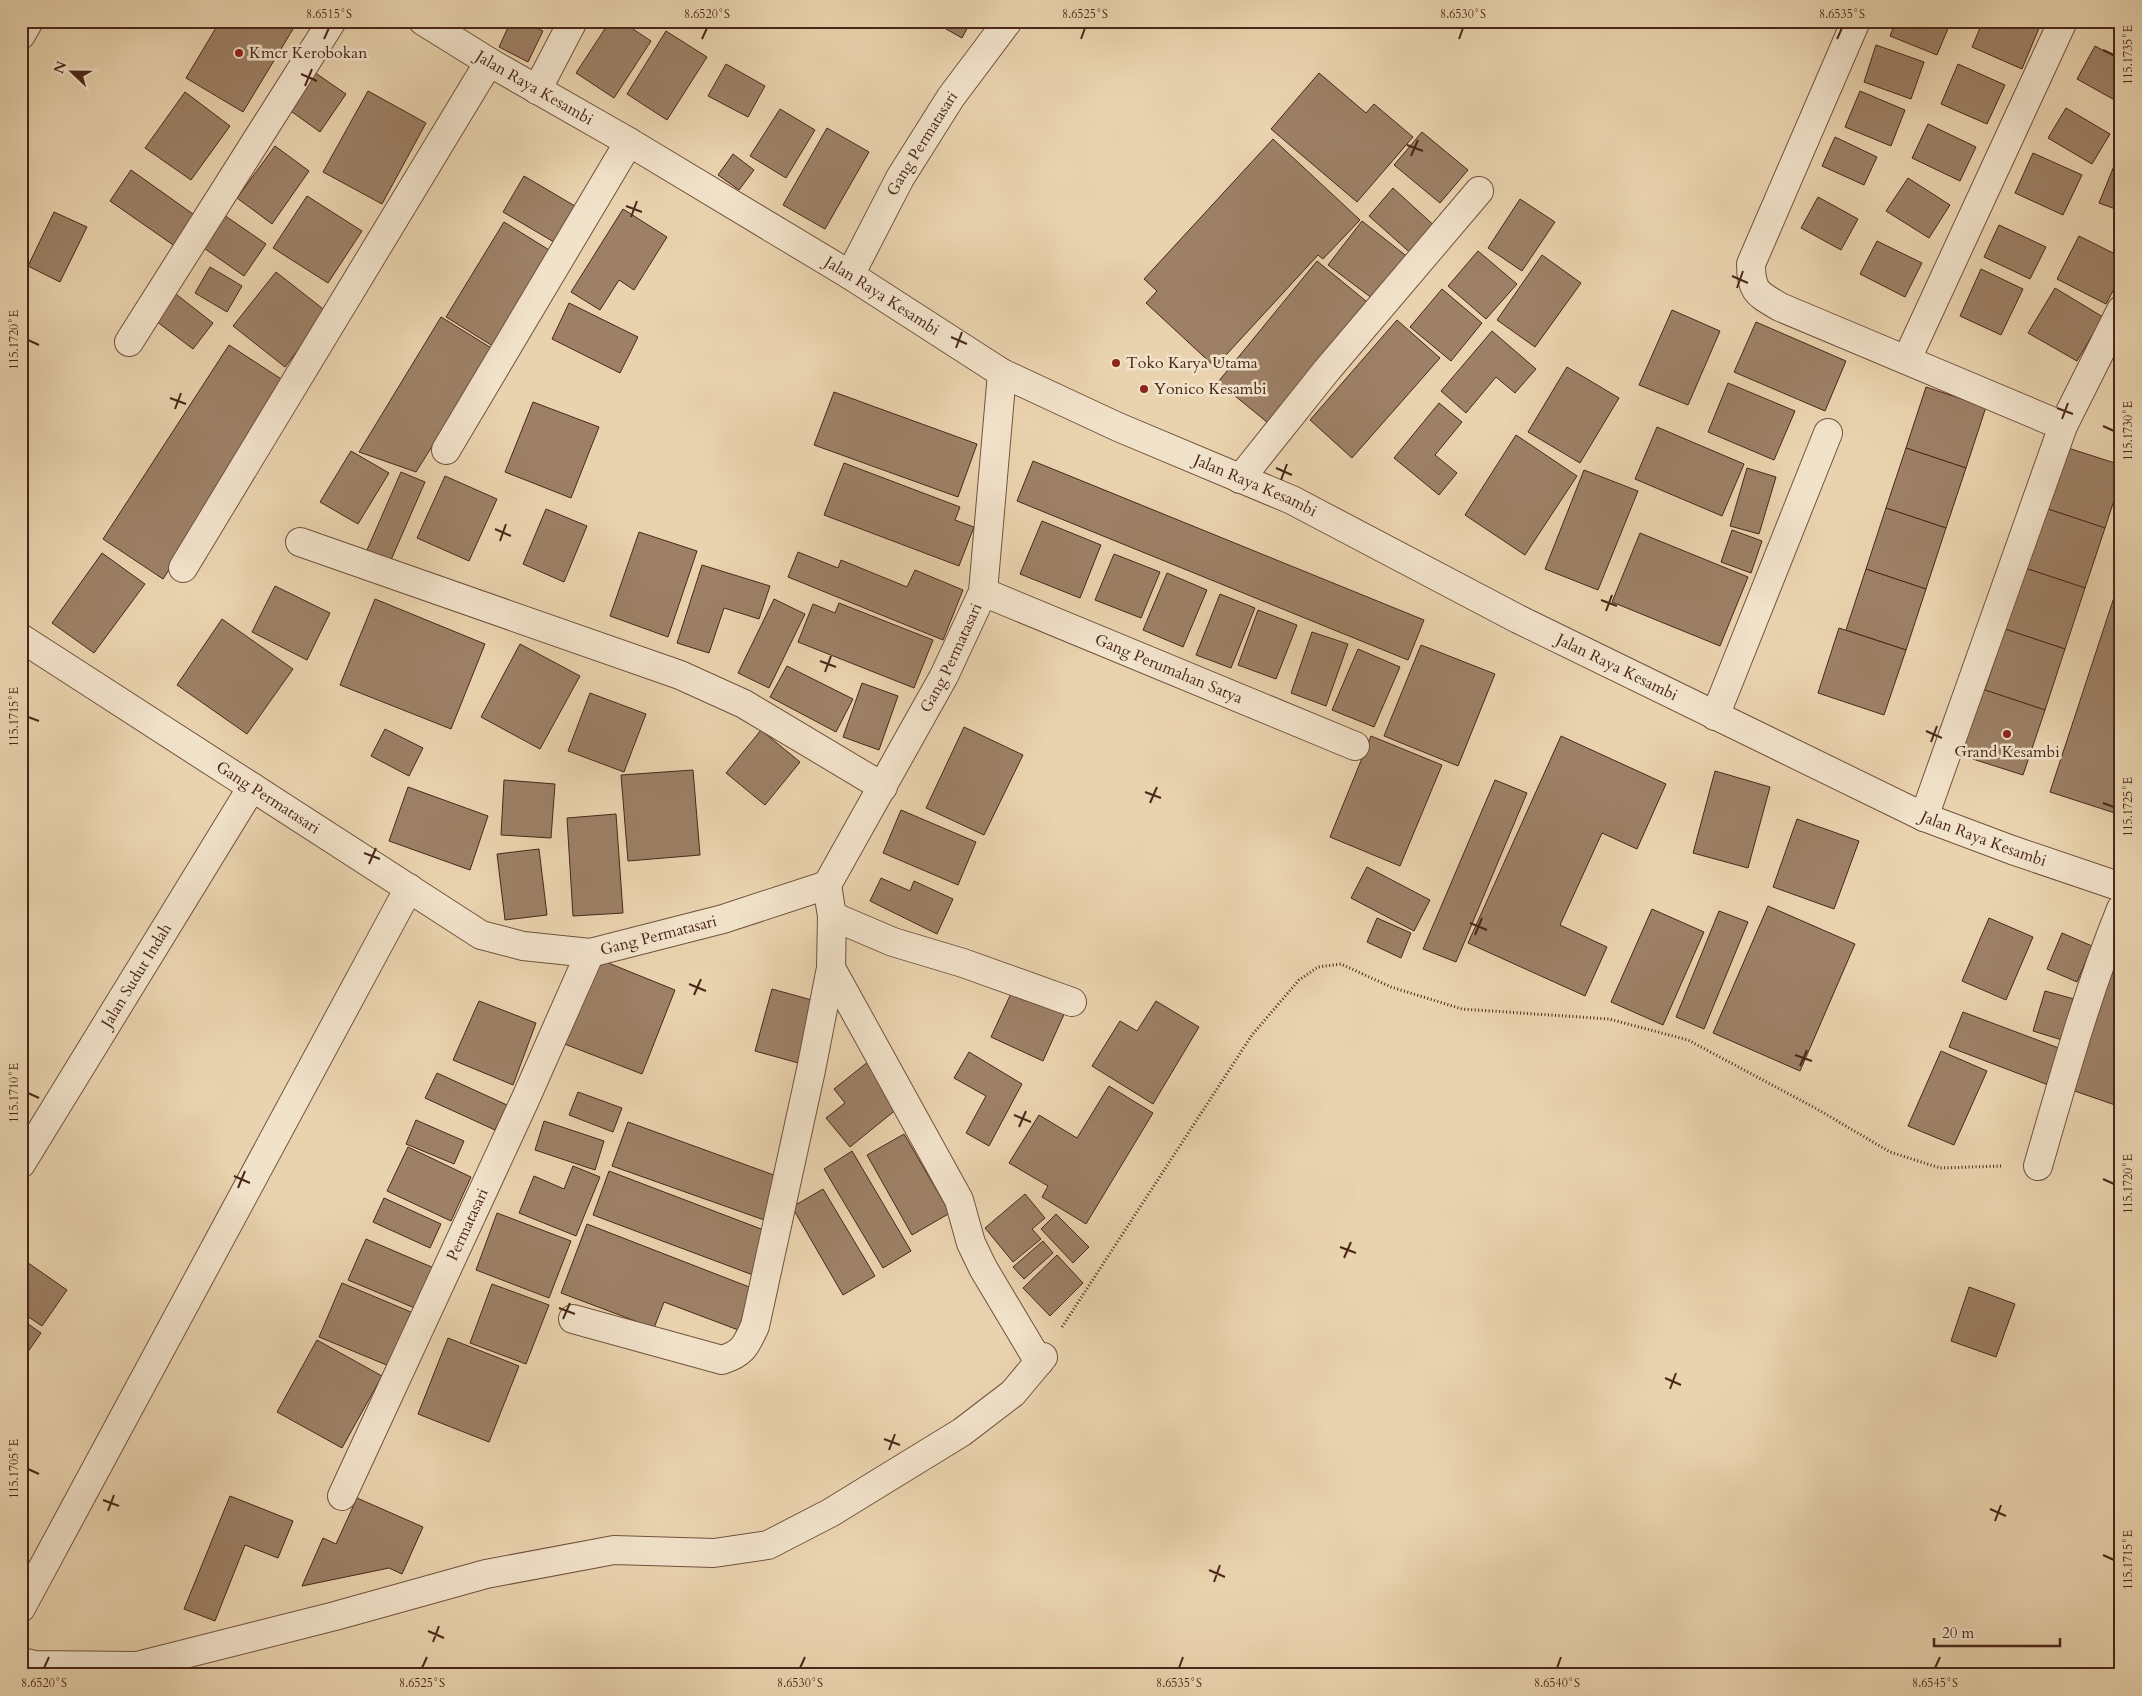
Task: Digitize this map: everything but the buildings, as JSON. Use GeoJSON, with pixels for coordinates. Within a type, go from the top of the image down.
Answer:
{"type":"FeatureCollection","features":[{"type":"Feature","properties":{"kind":"street"},"geometry":{"type":"LineString","coordinates":[[21,35],[29,21]]}},
{"type":"Feature","properties":{"kind":"street"},"geometry":{"type":"LineString","coordinates":[[129,342],[332,21]]}},
{"type":"Feature","properties":{"kind":"street","name":"Jalan Raya Kesambi"},"geometry":{"type":"LineString","coordinates":[[424,21],[489,62],[629,142],[850,275],[1002,373],[1118,427],[1292,500],[1518,619],[1924,817],[2012,850],[2121,887]]}},
{"type":"Feature","properties":{"kind":"street"},"geometry":{"type":"LineString","coordinates":[[537,90],[573,21]]}},
{"type":"Feature","properties":{"kind":"street","name":"Gang Permatasari"},"geometry":{"type":"LineString","coordinates":[[850,275],[900,178],[951,97],[1008,21]]}},
{"type":"Feature","properties":{"kind":"street"},"geometry":{"type":"LineString","coordinates":[[1856,21],[1751,264],[1751,281],[1758,294],[1780,307],[2063,426]]}},
{"type":"Feature","properties":{"kind":"street"},"geometry":{"type":"LineString","coordinates":[[1907,359],[2063,21]]}},
{"type":"Feature","properties":{"kind":"street"},"geometry":{"type":"LineString","coordinates":[[182,568],[489,62]]}},
{"type":"Feature","properties":{"kind":"street"},"geometry":{"type":"LineString","coordinates":[[446,450],[629,142]]}},
{"type":"Feature","properties":{"kind":"street"},"geometry":{"type":"LineString","coordinates":[[1240,479],[1327,370],[1479,191]]}},
{"type":"Feature","properties":{"kind":"street"},"geometry":{"type":"LineString","coordinates":[[1924,817],[2063,426],[2121,310]]}},
{"type":"Feature","properties":{"kind":"street","name":"Gang Permatasari"},"geometry":{"type":"LineString","coordinates":[[21,638],[481,935],[524,946],[590,953],[723,919],[827,885],[944,676],[983,592],[1002,373]]}},
{"type":"Feature","properties":{"kind":"street"},"geometry":{"type":"LineString","coordinates":[[1716,716],[1828,433]]}},
{"type":"Feature","properties":{"kind":"street"},"geometry":{"type":"LineString","coordinates":[[300,542],[680,675],[744,704],[883,787]]}},
{"type":"Feature","properties":{"kind":"street","name":"Gang Perumahan Satya"},"geometry":{"type":"LineString","coordinates":[[983,592],[1355,746]]}},
{"type":"Feature","properties":{"kind":"street","name":"Jalan Sudut Indah"},"geometry":{"type":"LineString","coordinates":[[21,1164],[252,787]]}},
{"type":"Feature","properties":{"kind":"street"},"geometry":{"type":"LineString","coordinates":[[573,1320],[722,1360],[737,1356],[745,1346],[755,1326],[812,1070],[831,968],[832,916],[827,885]]}},
{"type":"Feature","properties":{"kind":"street"},"geometry":{"type":"LineString","coordinates":[[21,1608],[409,888]]}},
{"type":"Feature","properties":{"kind":"street"},"geometry":{"type":"LineString","coordinates":[[2038,1166],[2079,1027],[2103,953],[2121,909]]}},
{"type":"Feature","properties":{"kind":"street"},"geometry":{"type":"LineString","coordinates":[[832,916],[893,942],[963,963],[1072,1002]]}},
{"type":"Feature","properties":{"kind":"street","name":"Permatasari"},"geometry":{"type":"LineString","coordinates":[[342,1496],[590,953]]}},
{"type":"Feature","properties":{"kind":"street"},"geometry":{"type":"LineString","coordinates":[[21,1662],[35,1665],[137,1666],[335,1616],[486,1574],[614,1550],[714,1552],[768,1545],[830,1513],[962,1432],[1013,1393],[1041,1359],[983,1268],[972,1243],[959,1200],[831,968]]}},
{"type":"Feature","properties":{"kind":"path"},"geometry":{"type":"LineString","coordinates":[[1041,1359],[1252,1035],[1299,980],[1318,967],[1341,964],[1391,987],[1462,1009],[1609,1019],[1688,1040],[1817,1109],[1890,1152],[1940,1168],[2005,1166]]}},
{"type":"Feature","properties":{"kind":"place","name":"Kmcr Kerobokan"},"geometry":{"type":"Point","coordinates":[239,53]}},
{"type":"Feature","properties":{"kind":"place","name":"Toko Karya Utama"},"geometry":{"type":"Point","coordinates":[1116,363]}},
{"type":"Feature","properties":{"kind":"place","name":"Yonico Kesambi"},"geometry":{"type":"Point","coordinates":[1144,389]}},
{"type":"Feature","properties":{"kind":"place","name":"Grand Kesambi"},"geometry":{"type":"Point","coordinates":[2007,734]}}]}
